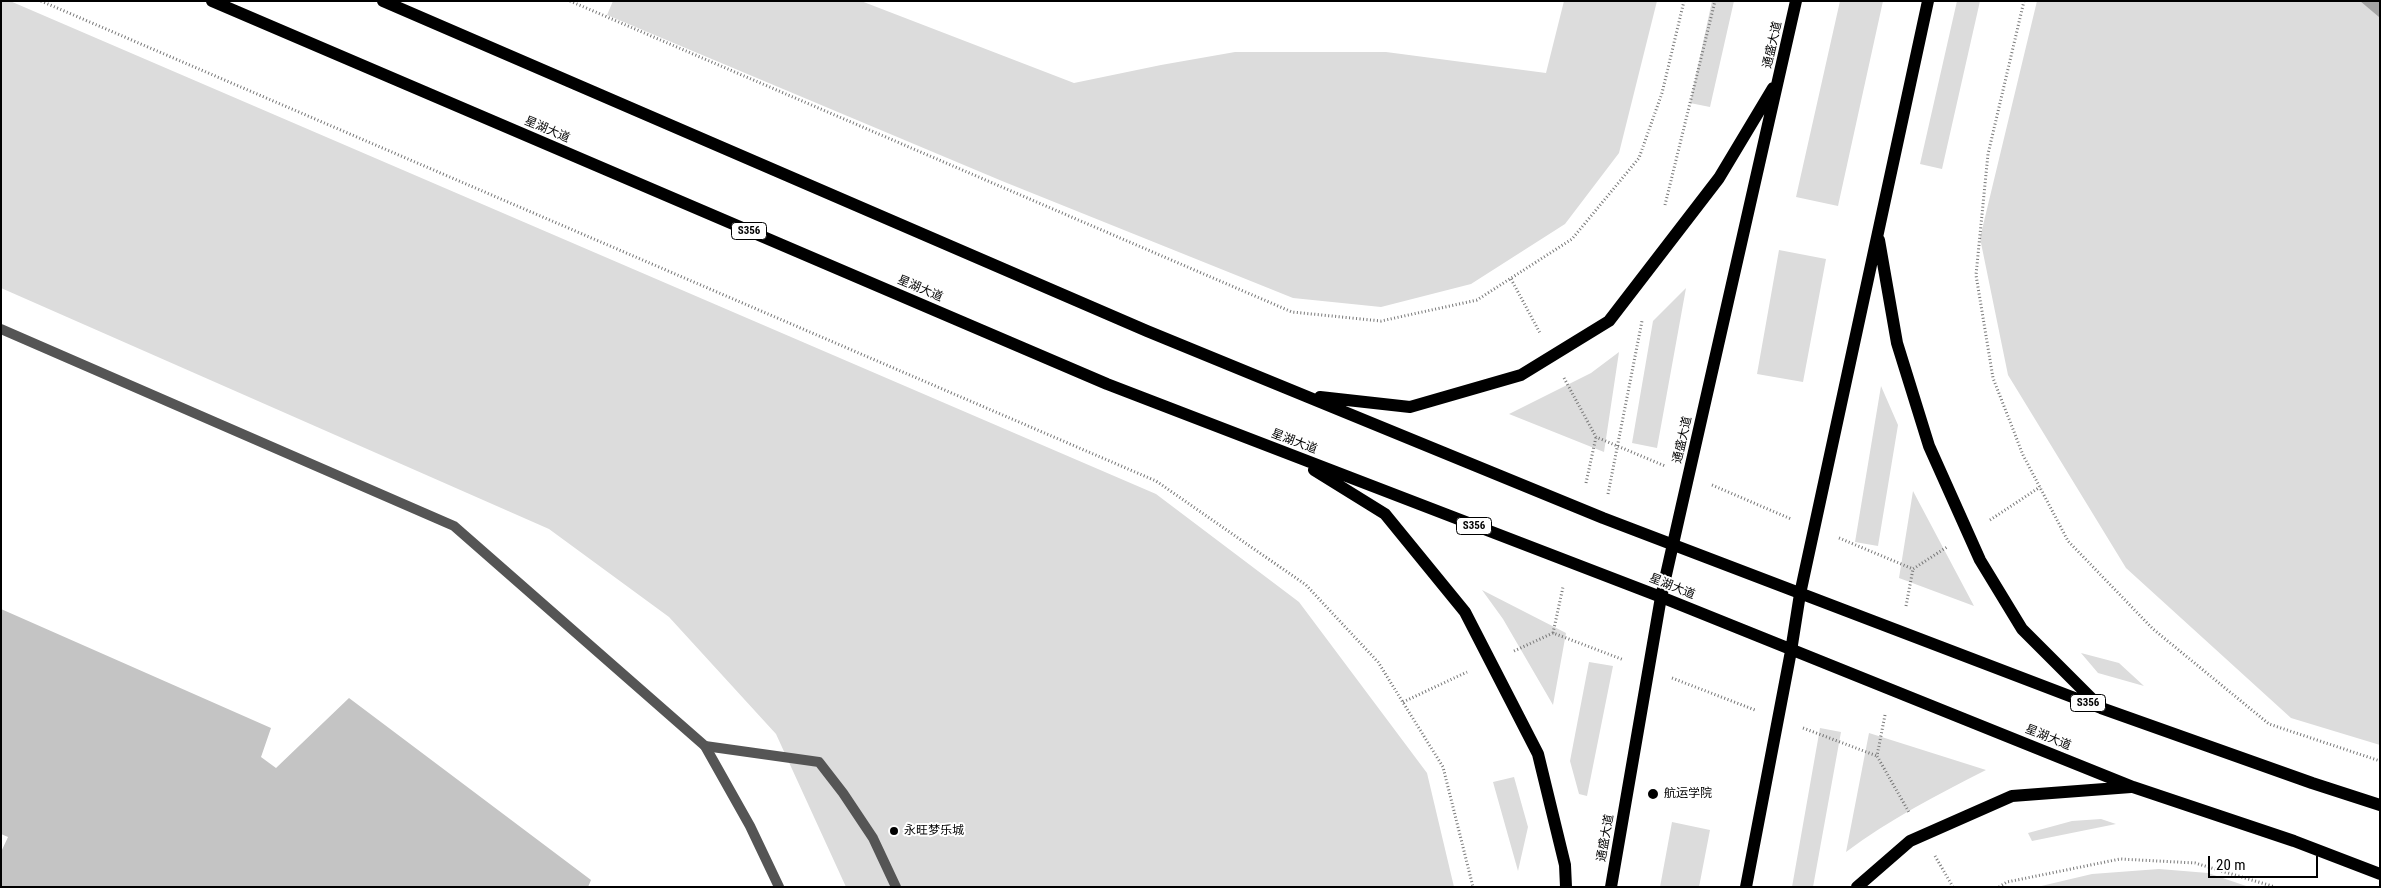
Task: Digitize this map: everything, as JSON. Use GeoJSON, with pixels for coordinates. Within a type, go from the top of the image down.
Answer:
{"type":"FeatureCollection","features":[{"type":"Feature","properties":{"kind":"main road","name":"星湖大道"},"geometry":{"type":"LineString","coordinates":[[212,1],[1107,384],[1661,597],[1791,651],[2133,787],[2294,841],[2380,874]]}},
{"type":"Feature","properties":{"kind":"main road","name":"S356"},"geometry":{"type":"LineString","coordinates":[[382,1],[1147,331],[1673,546],[2101,708],[2312,784],[2380,805]]}},
{"type":"Feature","properties":{"kind":"main road","name":"通盛大道"},"geometry":{"type":"LineString","coordinates":[[1611,887],[1661,597],[1796,1]]}},
{"type":"Feature","properties":{"kind":"main road"},"geometry":{"type":"LineString","coordinates":[[1746,887],[1800,594],[1928,1]]}},
{"type":"Feature","properties":{"kind":"main road"},"geometry":{"type":"LineString","coordinates":[[1304,396],[1410,408],[1521,375],[1609,321],[1719,178],[1779,78]]}},
{"type":"Feature","properties":{"kind":"main road"},"geometry":{"type":"LineString","coordinates":[[1878,233],[1897,343],[1930,446],[1980,560],[2022,629],[2101,708]]}},
{"type":"Feature","properties":{"kind":"main road"},"geometry":{"type":"LineString","coordinates":[[1288,454],[1385,514],[1466,612],[1538,754],[1565,865],[1566,887]]}},
{"type":"Feature","properties":{"kind":"main road"},"geometry":{"type":"LineString","coordinates":[[1857,887],[1910,840],[2012,796],[2133,787]]}},
{"type":"Feature","properties":{"kind":"street"},"geometry":{"type":"LineString","coordinates":[[1,329],[454,526],[705,746],[750,826],[779,887]]}},
{"type":"Feature","properties":{"kind":"street"},"geometry":{"type":"LineString","coordinates":[[705,746],[819,762],[843,793],[873,838],[896,887]]}},
{"type":"Feature","properties":{"kind":"path"},"geometry":{"type":"LineString","coordinates":[[41,1],[1156,481],[1306,585],[1378,662],[1443,767],[1473,887]]}},
{"type":"Feature","properties":{"kind":"path"},"geometry":{"type":"LineString","coordinates":[[570,1],[1292,312],[1381,321],[1477,300],[1572,239],[1638,158],[1662,93],[1684,1]]}},
{"type":"Feature","properties":{"kind":"path"},"geometry":{"type":"LineString","coordinates":[[2024,1],[1988,154],[1976,275],[1992,378],[2023,455],[2068,541],[2152,629],[2268,724],[2380,761]]}},
{"type":"Feature","properties":{"kind":"path"},"geometry":{"type":"LineString","coordinates":[[1511,279],[1596,437],[1913,570]]}},
{"type":"Feature","properties":{"kind":"path"},"geometry":{"type":"LineString","coordinates":[[1901,632],[1913,570],[2040,487]]}},
{"type":"Feature","properties":{"kind":"path"},"geometry":{"type":"LineString","coordinates":[[1890,690],[1877,756],[1953,887]]}},
{"type":"Feature","properties":{"kind":"path"},"geometry":{"type":"LineString","coordinates":[[2000,887],[2007,882],[2120,860],[2195,863],[2274,887]]}},
{"type":"Feature","properties":{"kind":"shaded area"},"geometry":{"type":"Polygon","coordinates":[[[1,1],[10,1],[1156,494],[1299,602],[1427,773],[1454,887],[846,887],[776,734],[669,617],[549,529],[1,288],[1,1]]]}},
{"type":"Feature","properties":{"kind":"shaded area"},"geometry":{"type":"Polygon","coordinates":[[[613,1],[861,1],[1074,83],[1235,52],[1386,52],[1546,73],[1564,1],[1657,1],[1619,153],[1565,224],[1471,284],[1381,307],[1293,298],[1002,181],[607,15],[613,1]]]}},
{"type":"Feature","properties":{"kind":"shaded area"},"geometry":{"type":"Polygon","coordinates":[[[1712,1],[1734,1],[1710,107],[1690,103],[1712,1]]]}},
{"type":"Feature","properties":{"kind":"shaded area"},"geometry":{"type":"Polygon","coordinates":[[[1840,1],[1883,1],[1838,206],[1796,197],[1840,1]]]}},
{"type":"Feature","properties":{"kind":"shaded area"},"geometry":{"type":"Polygon","coordinates":[[[1957,1],[1980,1],[1942,169],[1920,164],[1957,1]]]}},
{"type":"Feature","properties":{"kind":"shaded area"},"geometry":{"type":"Polygon","coordinates":[[[2037,1],[2380,1],[2380,745],[2291,718],[2126,568],[2008,375],[1980,238],[2037,1]]]}},
{"type":"Feature","properties":{"kind":"shaded area"},"geometry":{"type":"Polygon","coordinates":[[[2360,1],[2380,1],[2380,17],[2379,17],[2360,1]]]}},
{"type":"Feature","properties":{"kind":"shaded area"},"geometry":{"type":"Polygon","coordinates":[[[1779,250],[1826,259],[1803,382],[1757,374],[1779,250]]]}},
{"type":"Feature","properties":{"kind":"shaded area"},"geometry":{"type":"Polygon","coordinates":[[[1686,288],[1657,448],[1632,443],[1653,321],[1686,288]]]}},
{"type":"Feature","properties":{"kind":"shaded area"},"geometry":{"type":"Polygon","coordinates":[[[1619,352],[1604,452],[1509,414],[1591,373],[1619,352]]]}},
{"type":"Feature","properties":{"kind":"shaded area"},"geometry":{"type":"Polygon","coordinates":[[[1881,386],[1898,425],[1878,546],[1855,542],[1881,386]]]}},
{"type":"Feature","properties":{"kind":"shaded area"},"geometry":{"type":"Polygon","coordinates":[[[1913,491],[1974,606],[1899,578],[1913,491]]]}},
{"type":"Feature","properties":{"kind":"shaded area"},"geometry":{"type":"Polygon","coordinates":[[[1482,590],[1566,633],[1553,705],[1503,619],[1482,590]]]}},
{"type":"Feature","properties":{"kind":"shaded area"},"geometry":{"type":"Polygon","coordinates":[[[2081,653],[2119,663],[2144,686],[2098,673],[2081,653]]]}},
{"type":"Feature","properties":{"kind":"shaded area"},"geometry":{"type":"Polygon","coordinates":[[[1589,662],[1613,666],[1587,796],[1579,794],[1570,761],[1589,662]]]}},
{"type":"Feature","properties":{"kind":"shaded area"},"geometry":{"type":"Polygon","coordinates":[[[1820,728],[1841,732],[1813,887],[1792,887],[1820,728]]]}},
{"type":"Feature","properties":{"kind":"shaded area"},"geometry":{"type":"Polygon","coordinates":[[[1869,733],[1986,770],[1897,818],[1846,852],[1869,733]]]}},
{"type":"Feature","properties":{"kind":"shaded area"},"geometry":{"type":"Polygon","coordinates":[[[1514,777],[1528,827],[1518,871],[1493,782],[1514,777]]]}},
{"type":"Feature","properties":{"kind":"shaded area"},"geometry":{"type":"Polygon","coordinates":[[[2101,819],[2116,824],[2032,841],[2028,833],[2072,821],[2101,819]]]}},
{"type":"Feature","properties":{"kind":"shaded area"},"geometry":{"type":"Polygon","coordinates":[[[1672,822],[1710,830],[1699,887],[1660,887],[1672,822]]]}},
{"type":"Feature","properties":{"kind":"shaded area"},"geometry":{"type":"Polygon","coordinates":[[[2159,869],[2208,873],[2249,887],[2037,887],[2092,874],[2159,869]]]}},
{"type":"Feature","properties":{"kind":"building"},"geometry":{"type":"Polygon","coordinates":[[[1,609],[271,728],[261,757],[276,768],[349,698],[591,880],[588,887],[1,887],[1,852],[8,837],[1,834],[1,609]]]}},
{"type":"Feature","properties":{"kind":"place","name":"航运学院"},"geometry":{"type":"Point","coordinates":[1653,794]}},
{"type":"Feature","properties":{"kind":"place","name":"永旺梦乐城"},"geometry":{"type":"Point","coordinates":[894,831]}}]}
